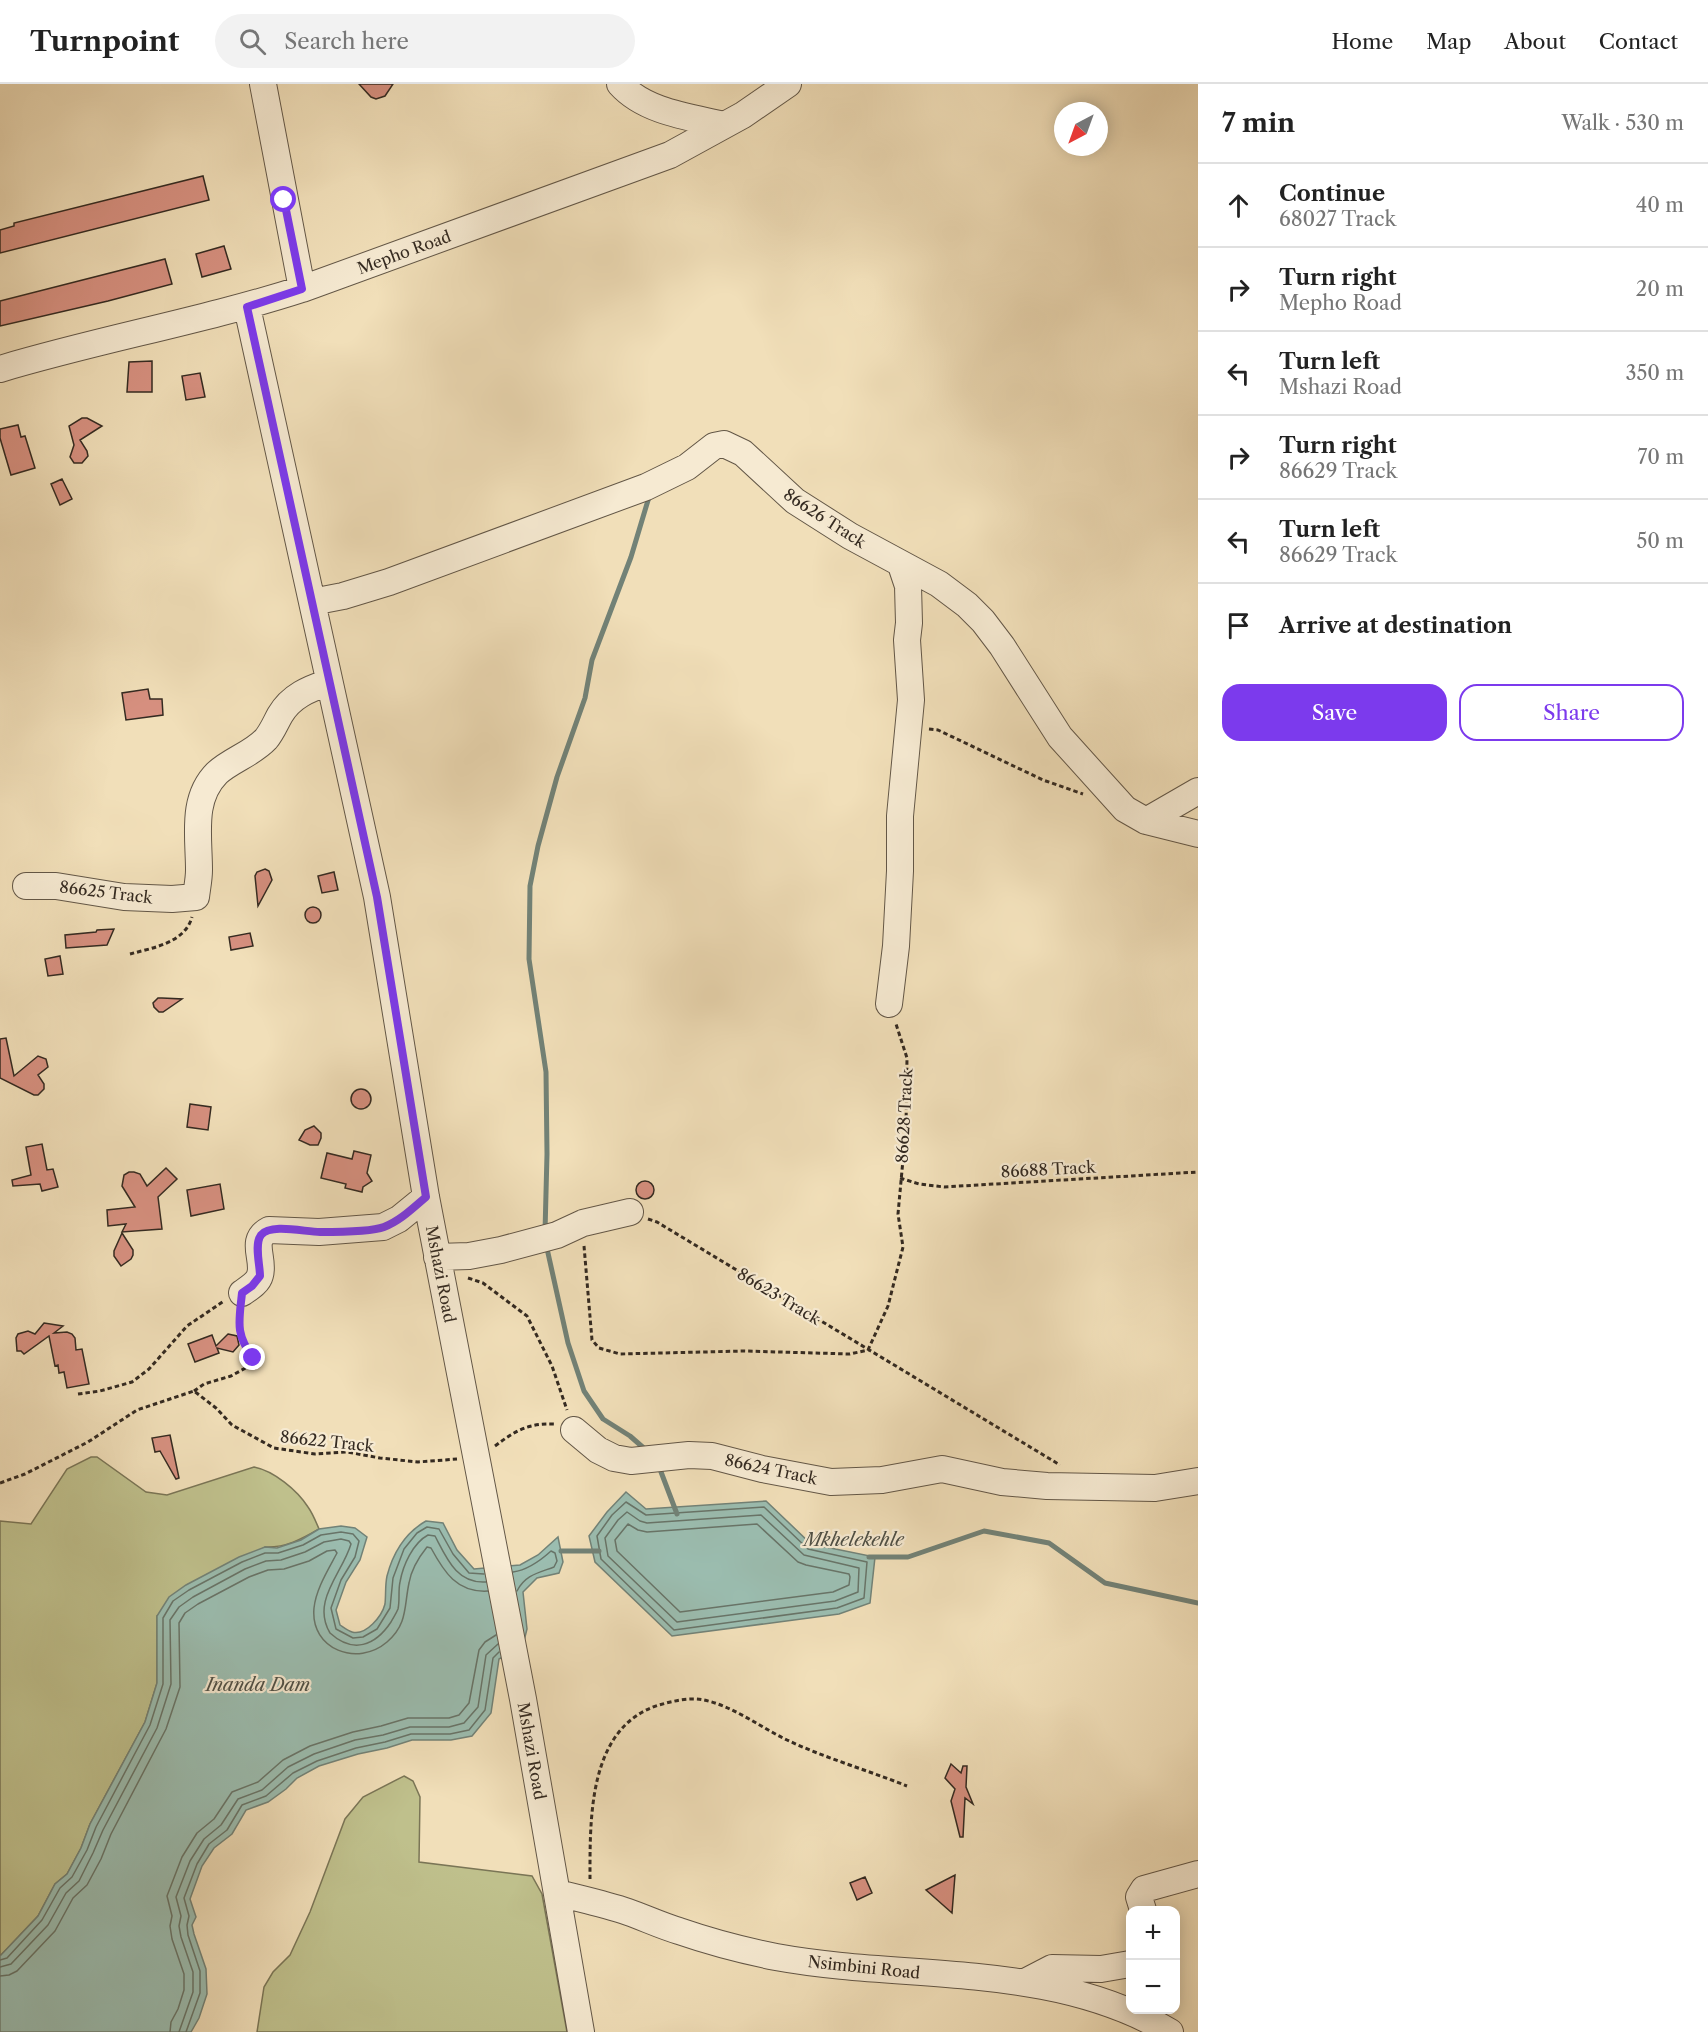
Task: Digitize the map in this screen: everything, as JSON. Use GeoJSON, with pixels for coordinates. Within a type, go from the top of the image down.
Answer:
{"type":"FeatureCollection","features":[{"type":"Feature","properties":{"kind":"street"},"geometry":{"type":"LineString","coordinates":[[263,84],[302,289]]}},
{"type":"Feature","properties":{"kind":"street"},"geometry":{"type":"LineString","coordinates":[[620,84],[656,108],[724,125]]}},
{"type":"Feature","properties":{"kind":"street","name":"Mepho Road"},"geometry":{"type":"LineString","coordinates":[[0,369],[158,327],[247,307],[302,289],[670,155],[724,125],[788,84]]}},
{"type":"Feature","properties":{"kind":"street","name":"Mshazi Road"},"geometry":{"type":"LineString","coordinates":[[247,307],[377,897],[426,1197],[523,1699],[581,2032]]}},
{"type":"Feature","properties":{"kind":"street","name":"86626 Track"},"geometry":{"type":"LineString","coordinates":[[312,602],[343,596],[389,582],[646,487],[687,467],[714,446],[724,444],[743,453],[795,501],[901,565],[939,584],[967,605],[1002,646],[1060,736],[1136,815]]}},
{"type":"Feature","properties":{"kind":"street"},"geometry":{"type":"LineString","coordinates":[[889,1004],[896,946],[900,816],[911,700],[907,640],[910,603],[908,586],[901,565]]}},
{"type":"Feature","properties":{"kind":"street"},"geometry":{"type":"LineString","coordinates":[[196,897],[199,873],[198,818],[201,798],[208,783],[219,771],[253,750],[267,738],[282,711],[303,691],[329,682]]}},
{"type":"Feature","properties":{"kind":"street"},"geometry":{"type":"LineString","coordinates":[[1136,815],[1198,791]]}},
{"type":"Feature","properties":{"kind":"street"},"geometry":{"type":"LineString","coordinates":[[1136,815],[1198,834]]}},
{"type":"Feature","properties":{"kind":"street","name":"86625 Track"},"geometry":{"type":"LineString","coordinates":[[26,886],[56,886],[124,897],[172,899],[196,897]]}},
{"type":"Feature","properties":{"kind":"street"},"geometry":{"type":"LineString","coordinates":[[242,1293],[260,1276],[259,1238],[263,1233],[269,1230],[319,1232],[383,1227],[399,1219],[426,1197]]}},
{"type":"Feature","properties":{"kind":"street"},"geometry":{"type":"LineString","coordinates":[[439,1263],[501,1250],[556,1235],[583,1223],[630,1212]]}},
{"type":"Feature","properties":{"kind":"street","name":"86624 Track"},"geometry":{"type":"LineString","coordinates":[[574,1430],[598,1450],[614,1458],[632,1461],[689,1455],[712,1456],[762,1469],[831,1482],[882,1480],[942,1469],[1002,1482],[1047,1486],[1155,1488],[1198,1481]]}},
{"type":"Feature","properties":{"kind":"street"},"geometry":{"type":"LineString","coordinates":[[1142,1906],[1139,1897],[1144,1889],[1198,1874]]}},
{"type":"Feature","properties":{"kind":"street","name":"Nsimbini Road"},"geometry":{"type":"LineString","coordinates":[[558,1893],[626,1911],[680,1932],[773,1956],[819,1964],[1024,1982],[1114,2004],[1170,2032]]}},
{"type":"Feature","properties":{"kind":"street"},"geometry":{"type":"LineString","coordinates":[[1024,1982],[1052,1968],[1101,1969],[1126,1966]]}},
{"type":"Feature","properties":{"kind":"path"},"geometry":{"type":"LineString","coordinates":[[908,721],[922,729],[938,730],[1042,780],[1084,795]]}},
{"type":"Feature","properties":{"kind":"path"},"geometry":{"type":"LineString","coordinates":[[130,954],[169,942],[182,934],[191,921],[196,897]]}},
{"type":"Feature","properties":{"kind":"path","name":"86628 Track"},"geometry":{"type":"LineString","coordinates":[[868,1350],[888,1306],[903,1247],[898,1214],[906,1127],[907,1058],[889,1004]]}},
{"type":"Feature","properties":{"kind":"path","name":"86688 Track"},"geometry":{"type":"LineString","coordinates":[[900,1178],[919,1184],[944,1187],[1198,1172]]}},
{"type":"Feature","properties":{"kind":"path","name":"86623 Track"},"geometry":{"type":"LineString","coordinates":[[630,1212],[657,1222],[1067,1469]]}},
{"type":"Feature","properties":{"kind":"path"},"geometry":{"type":"LineString","coordinates":[[583,1223],[592,1340],[599,1348],[620,1354],[744,1351],[850,1354],[868,1350]]}},
{"type":"Feature","properties":{"kind":"path"},"geometry":{"type":"LineString","coordinates":[[439,1263],[483,1283],[527,1316],[552,1366],[574,1430]]}},
{"type":"Feature","properties":{"kind":"path"},"geometry":{"type":"LineString","coordinates":[[0,1484],[88,1442],[137,1410],[194,1391],[204,1384],[231,1376],[251,1365],[253,1358],[240,1338],[239,1316],[242,1293]]}},
{"type":"Feature","properties":{"kind":"path"},"geometry":{"type":"LineString","coordinates":[[78,1394],[100,1391],[132,1382],[149,1368],[187,1326],[219,1303],[242,1293]]}},
{"type":"Feature","properties":{"kind":"path","name":"86622 Track"},"geometry":{"type":"LineString","coordinates":[[194,1391],[216,1408],[231,1425],[274,1448],[315,1454],[347,1452],[418,1462],[477,1459]]}},
{"type":"Feature","properties":{"kind":"path"},"geometry":{"type":"LineString","coordinates":[[477,1459],[525,1426],[554,1424],[574,1430]]}},
{"type":"Feature","properties":{"kind":"path"},"geometry":{"type":"LineString","coordinates":[[590,1901],[590,1816],[597,1782],[606,1754],[618,1733],[630,1720],[646,1709],[674,1700],[704,1700],[734,1712],[788,1740],[907,1785]]}},
{"type":"Feature","properties":{"kind":"green space"},"geometry":{"type":"Polygon","coordinates":[[[91,1457],[97,1457],[146,1492],[167,1495],[254,1467],[262,1469],[277,1477],[298,1494],[310,1510],[319,1529],[286,1544],[265,1547],[157,1616],[157,1683],[145,1722],[90,1824],[81,1848],[67,1874],[55,1884],[38,1916],[0,1956],[0,1521],[31,1524],[67,1469],[91,1457]]]}},
{"type":"Feature","properties":{"kind":"green space"},"geometry":{"type":"Polygon","coordinates":[[[404,1776],[413,1781],[420,1797],[419,1862],[532,1876],[542,1894],[567,2032],[257,2032],[264,1987],[273,1972],[290,1955],[310,1912],[345,1819],[363,1797],[404,1776]]]}},
{"type":"Feature","properties":{"kind":"water"},"geometry":{"type":"Polygon","coordinates":[[[626,1492],[646,1509],[766,1501],[811,1544],[875,1557],[870,1603],[839,1614],[672,1636],[595,1562],[589,1536],[626,1492]]]}},
{"type":"Feature","properties":{"kind":"water","name":"Inanda Dam"},"geometry":{"type":"Polygon","coordinates":[[[426,1521],[443,1523],[457,1550],[474,1569],[520,1565],[538,1555],[558,1537],[563,1562],[559,1573],[537,1578],[523,1592],[527,1629],[523,1645],[499,1659],[491,1713],[472,1736],[451,1740],[412,1740],[319,1766],[297,1778],[268,1802],[246,1810],[232,1834],[214,1848],[202,1866],[190,1899],[196,1917],[192,1925],[194,1934],[206,1969],[207,1994],[199,2018],[191,2032],[0,2032],[0,1956],[38,1916],[55,1884],[67,1874],[81,1848],[90,1824],[145,1722],[157,1683],[157,1616],[169,1597],[186,1585],[239,1557],[265,1547],[277,1548],[301,1540],[319,1529],[341,1526],[355,1528],[367,1537],[360,1560],[346,1582],[336,1610],[340,1625],[352,1632],[363,1631],[373,1624],[383,1609],[387,1576],[396,1552],[412,1531],[426,1521]]]}},
{"type":"Feature","properties":{"kind":"building"},"geometry":{"type":"Polygon","coordinates":[[[359,84],[393,84],[385,96],[376,99],[371,97],[359,84]]]}},
{"type":"Feature","properties":{"kind":"building"},"geometry":{"type":"Polygon","coordinates":[[[203,176],[209,200],[0,253],[0,230],[14,226],[14,223],[203,176]]]}},
{"type":"Feature","properties":{"kind":"building"},"geometry":{"type":"Polygon","coordinates":[[[224,246],[231,269],[202,277],[196,254],[224,246]]]}},
{"type":"Feature","properties":{"kind":"building"},"geometry":{"type":"Polygon","coordinates":[[[165,259],[172,284],[0,326],[0,301],[165,259]]]}},
{"type":"Feature","properties":{"kind":"building"},"geometry":{"type":"Polygon","coordinates":[[[152,361],[152,392],[127,392],[129,362],[152,361]]]}},
{"type":"Feature","properties":{"kind":"building"},"geometry":{"type":"Polygon","coordinates":[[[200,373],[205,397],[186,400],[182,376],[200,373]]]}},
{"type":"Feature","properties":{"kind":"building"},"geometry":{"type":"Polygon","coordinates":[[[82,418],[87,418],[102,426],[80,440],[88,456],[82,463],[74,463],[70,457],[74,445],[69,426],[82,418]]]}},
{"type":"Feature","properties":{"kind":"building"},"geometry":{"type":"Polygon","coordinates":[[[18,425],[21,437],[25,436],[35,468],[11,475],[0,438],[0,429],[18,425]]]}},
{"type":"Feature","properties":{"kind":"building"},"geometry":{"type":"Polygon","coordinates":[[[62,479],[72,499],[60,505],[51,484],[62,479]]]}},
{"type":"Feature","properties":{"kind":"building"},"geometry":{"type":"Polygon","coordinates":[[[148,689],[150,699],[162,699],[163,715],[126,720],[122,693],[148,689]]]}},
{"type":"Feature","properties":{"kind":"building"},"geometry":{"type":"Polygon","coordinates":[[[265,869],[269,871],[272,880],[258,906],[255,876],[257,872],[265,869]]]}},
{"type":"Feature","properties":{"kind":"building"},"geometry":{"type":"Polygon","coordinates":[[[334,872],[338,890],[322,893],[318,876],[334,872]]]}},
{"type":"Feature","properties":{"kind":"building"},"geometry":{"type":"Polygon","coordinates":[[[310,907],[316,907],[321,915],[319,921],[310,923],[305,918],[305,912],[310,907]]]}},
{"type":"Feature","properties":{"kind":"building"},"geometry":{"type":"Polygon","coordinates":[[[114,929],[107,945],[66,948],[65,935],[114,929]]]}},
{"type":"Feature","properties":{"kind":"building"},"geometry":{"type":"Polygon","coordinates":[[[250,933],[253,946],[231,950],[229,937],[250,933]]]}},
{"type":"Feature","properties":{"kind":"building"},"geometry":{"type":"Polygon","coordinates":[[[60,956],[63,974],[48,976],[45,959],[60,956]]]}},
{"type":"Feature","properties":{"kind":"building"},"geometry":{"type":"Polygon","coordinates":[[[158,998],[182,999],[163,1012],[159,1012],[153,1003],[158,998]]]}},
{"type":"Feature","properties":{"kind":"building"},"geometry":{"type":"Polygon","coordinates":[[[6,1038],[14,1076],[38,1056],[46,1059],[48,1067],[38,1075],[44,1084],[44,1089],[38,1095],[0,1078],[0,1039],[6,1038]]]}},
{"type":"Feature","properties":{"kind":"building"},"geometry":{"type":"Polygon","coordinates":[[[361,1089],[368,1092],[371,1099],[368,1106],[361,1109],[354,1106],[351,1099],[354,1092],[361,1089]]]}},
{"type":"Feature","properties":{"kind":"building"},"geometry":{"type":"Polygon","coordinates":[[[190,1104],[211,1107],[208,1130],[187,1127],[190,1104]]]}},
{"type":"Feature","properties":{"kind":"building"},"geometry":{"type":"Polygon","coordinates":[[[314,1126],[321,1133],[318,1145],[310,1145],[299,1140],[305,1130],[314,1126]]]}},
{"type":"Feature","properties":{"kind":"building"},"geometry":{"type":"Polygon","coordinates":[[[42,1144],[47,1170],[53,1169],[58,1187],[42,1191],[40,1184],[13,1186],[12,1180],[31,1175],[26,1147],[42,1144]]]}},
{"type":"Feature","properties":{"kind":"building"},"geometry":{"type":"Polygon","coordinates":[[[354,1151],[371,1155],[367,1173],[372,1181],[363,1187],[362,1192],[345,1188],[346,1184],[321,1178],[327,1153],[352,1159],[354,1151]]]}},
{"type":"Feature","properties":{"kind":"building"},"geometry":{"type":"Polygon","coordinates":[[[166,1168],[177,1179],[158,1197],[162,1229],[122,1232],[126,1224],[108,1226],[107,1210],[135,1207],[122,1186],[124,1175],[129,1172],[140,1174],[147,1186],[166,1168]]]}},
{"type":"Feature","properties":{"kind":"building"},"geometry":{"type":"Polygon","coordinates":[[[641,1181],[649,1181],[654,1186],[652,1197],[641,1199],[636,1194],[636,1186],[641,1181]]]}},
{"type":"Feature","properties":{"kind":"building"},"geometry":{"type":"Polygon","coordinates":[[[220,1184],[224,1209],[191,1216],[187,1190],[220,1184]]]}},
{"type":"Feature","properties":{"kind":"building"},"geometry":{"type":"Polygon","coordinates":[[[122,1233],[133,1250],[133,1255],[121,1266],[114,1256],[114,1251],[122,1233]]]}},
{"type":"Feature","properties":{"kind":"building"},"geometry":{"type":"Polygon","coordinates":[[[44,1323],[63,1326],[54,1333],[67,1332],[75,1338],[76,1350],[82,1349],[89,1384],[67,1388],[64,1372],[59,1373],[58,1365],[55,1366],[49,1336],[24,1354],[17,1351],[18,1334],[28,1331],[35,1334],[44,1323]]]}},
{"type":"Feature","properties":{"kind":"building"},"geometry":{"type":"Polygon","coordinates":[[[228,1334],[237,1336],[239,1345],[233,1352],[217,1348],[219,1353],[195,1362],[188,1344],[212,1335],[216,1346],[228,1334]]]}},
{"type":"Feature","properties":{"kind":"building"},"geometry":{"type":"Polygon","coordinates":[[[170,1435],[179,1478],[176,1479],[160,1451],[155,1452],[152,1438],[170,1435]]]}},
{"type":"Feature","properties":{"kind":"building"},"geometry":{"type":"Polygon","coordinates":[[[951,1764],[961,1773],[963,1766],[967,1766],[966,1787],[973,1804],[965,1798],[963,1837],[960,1837],[951,1801],[955,1789],[945,1778],[951,1764]]]}},
{"type":"Feature","properties":{"kind":"building"},"geometry":{"type":"Polygon","coordinates":[[[955,1875],[952,1913],[926,1890],[955,1875]]]}},
{"type":"Feature","properties":{"kind":"building"},"geometry":{"type":"Polygon","coordinates":[[[865,1877],[872,1893],[857,1900],[850,1883],[865,1877]]]}},
{"type":"Feature","properties":{"kind":"waterway"},"geometry":{"type":"LineString","coordinates":[[545,1232],[546,1072],[529,959],[530,886],[538,846],[557,777],[585,698],[592,660],[631,557],[649,497]]}},
{"type":"Feature","properties":{"kind":"waterway"},"geometry":{"type":"LineString","coordinates":[[546,1244],[568,1343],[584,1391],[603,1419],[630,1436],[646,1450]]}},
{"type":"Feature","properties":{"kind":"waterway"},"geometry":{"type":"LineString","coordinates":[[658,1464],[677,1514]]}},
{"type":"Feature","properties":{"kind":"waterway","name":"Mkhelekehle"},"geometry":{"type":"LineString","coordinates":[[869,1557],[908,1557],[984,1531],[1049,1543],[1105,1583],[1198,1603]]}},
{"type":"Feature","properties":{"kind":"waterway","name":"Mkhelekehle"},"geometry":{"type":"LineString","coordinates":[[561,1551],[599,1551]]}},
{"type":"Feature","properties":{"kind":"route"},"geometry":{"type":"LineString","coordinates":[[253,1358],[240,1338],[239,1316],[242,1293],[260,1276],[258,1247],[259,1238],[263,1233],[279,1229],[319,1232],[383,1227],[399,1219],[426,1197],[377,897],[247,307],[302,289],[284,200]]}}]}
